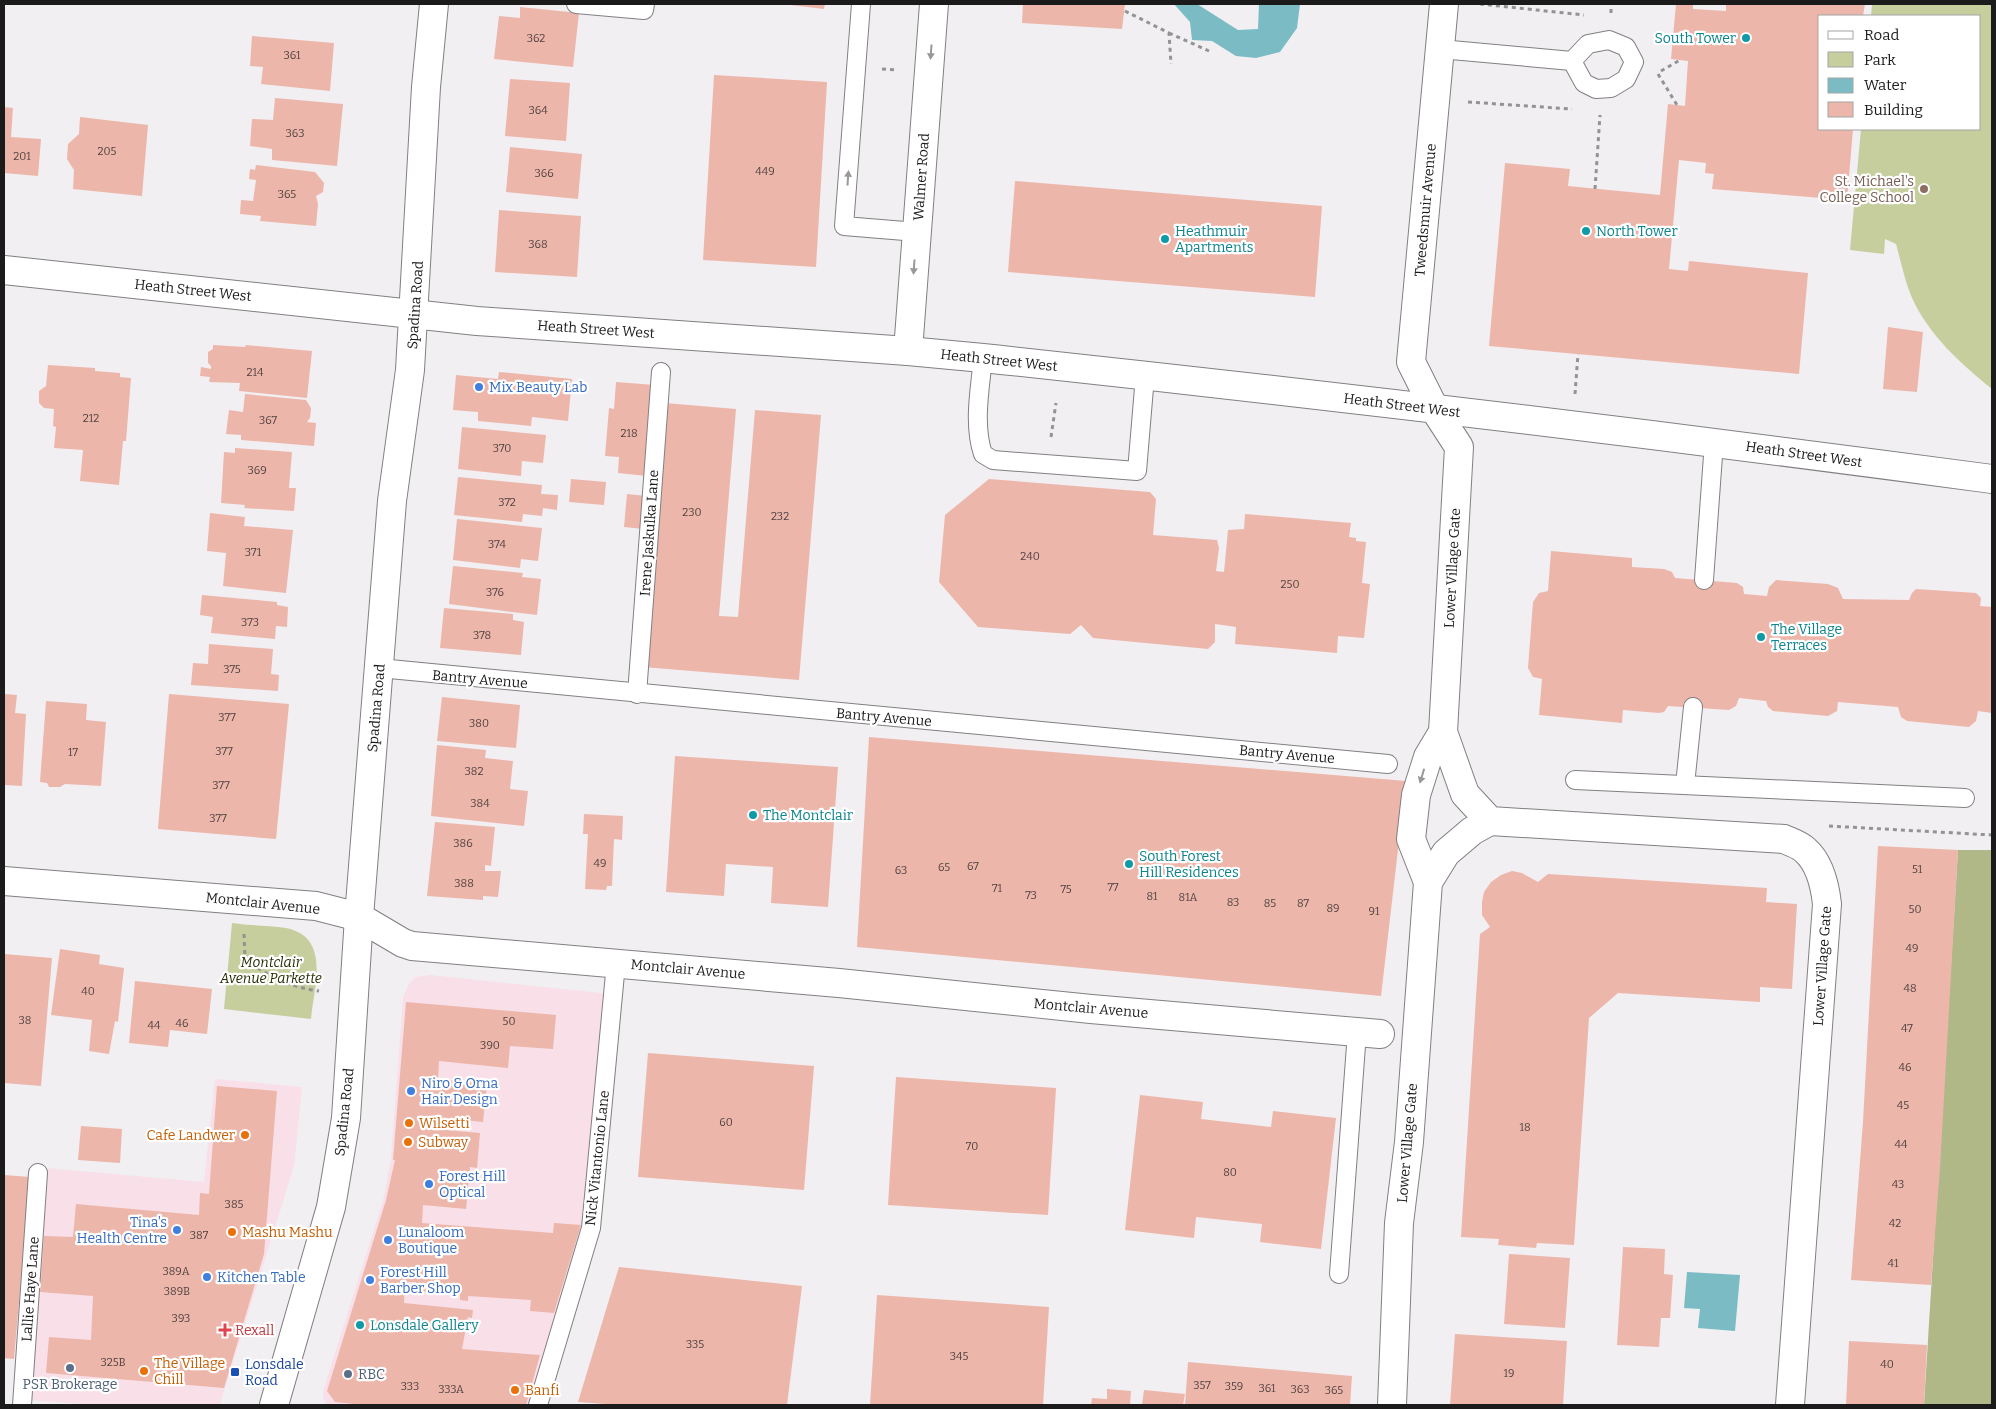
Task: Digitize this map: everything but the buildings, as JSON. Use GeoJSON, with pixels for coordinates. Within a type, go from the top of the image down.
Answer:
{"type":"FeatureCollection","features":[{"type":"Feature","properties":{"kind":"street","name":"Spadina Road"},"geometry":{"type":"LineString","coordinates":[[274,1405],[331,1207],[347,1109],[359,917],[392,501],[410,370],[426,87],[434,4]]}},
{"type":"Feature","properties":{"kind":"street","name":"Walmer Road"},"geometry":{"type":"LineString","coordinates":[[908,351],[934,4]]}},
{"type":"Feature","properties":{"kind":"street","name":"Tweedsmuir Avenue"},"geometry":{"type":"LineString","coordinates":[[1435,410],[1411,362],[1444,4]]}},
{"type":"Feature","properties":{"kind":"street","name":"Heath Street West"},"geometry":{"type":"LineString","coordinates":[[4,270],[486,322],[908,351],[983,358],[1714,442],[1992,479]]}},
{"type":"Feature","properties":{"kind":"street","name":"Lower Village Gate"},"geometry":{"type":"LineString","coordinates":[[1435,410],[1459,447],[1443,732],[1465,794],[1490,821]]}},
{"type":"Feature","properties":{"kind":"street","name":"Lower Village Gate"},"geometry":{"type":"LineString","coordinates":[[1392,1405],[1399,1223],[1409,1142],[1428,882],[1411,839],[1416,795],[1428,756],[1443,732]]}},
{"type":"Feature","properties":{"kind":"street","name":"Lower Village Gate"},"geometry":{"type":"LineString","coordinates":[[1428,882],[1446,853],[1472,831],[1490,821],[1784,839],[1805,849],[1814,861],[1825,887],[1827,904],[1790,1405]]}},
{"type":"Feature","properties":{"kind":"street","name":"Montclair Avenue"},"geometry":{"type":"LineString","coordinates":[[4,881],[304,905],[359,917],[403,943],[412,946],[839,983],[1091,1009],[1368,1033]]}},
{"type":"Feature","properties":{"kind":"lane"},"geometry":{"type":"LineString","coordinates":[[576,4],[644,10],[645,4]]}},
{"type":"Feature","properties":{"kind":"lane"},"geometry":{"type":"LineString","coordinates":[[861,4],[844,226],[917,232]]}},
{"type":"Feature","properties":{"kind":"lane"},"geometry":{"type":"LineString","coordinates":[[1440,49],[1572,61]]}},
{"type":"Feature","properties":{"kind":"lane"},"geometry":{"type":"LineString","coordinates":[[983,358],[979,395],[979,441],[983,454],[993,460],[1138,472],[1145,376]]}},
{"type":"Feature","properties":{"kind":"lane","name":"Irene Jaskulka Lane"},"geometry":{"type":"LineString","coordinates":[[637,694],[661,372]]}},
{"type":"Feature","properties":{"kind":"lane"},"geometry":{"type":"LineString","coordinates":[[1704,580],[1714,442]]}},
{"type":"Feature","properties":{"kind":"lane","name":"Bantry Avenue"},"geometry":{"type":"LineString","coordinates":[[379,668],[1388,764]]}},
{"type":"Feature","properties":{"kind":"lane"},"geometry":{"type":"LineString","coordinates":[[1685,785],[1693,707]]}},
{"type":"Feature","properties":{"kind":"lane"},"geometry":{"type":"LineString","coordinates":[[1575,780],[1966,798]]}},
{"type":"Feature","properties":{"kind":"lane","name":"Nick Vitantonio Lane"},"geometry":{"type":"LineString","coordinates":[[538,1405],[591,1228],[616,963]]}},
{"type":"Feature","properties":{"kind":"lane"},"geometry":{"type":"LineString","coordinates":[[1338,1274],[1368,1033]]}},
{"type":"Feature","properties":{"kind":"lane","name":"Lallie Haye Lane"},"geometry":{"type":"LineString","coordinates":[[22,1405],[38,1173]]}},
{"type":"Feature","properties":{"kind":"path"},"geometry":{"type":"LineString","coordinates":[[1480,4],[1588,15]]}},
{"type":"Feature","properties":{"kind":"path"},"geometry":{"type":"LineString","coordinates":[[1603,15],[1611,15],[1612,4]]}},
{"type":"Feature","properties":{"kind":"path"},"geometry":{"type":"LineString","coordinates":[[1125,11],[1209,51]]}},
{"type":"Feature","properties":{"kind":"path"},"geometry":{"type":"LineString","coordinates":[[1169,33],[1171,64]]}},
{"type":"Feature","properties":{"kind":"path"},"geometry":{"type":"LineString","coordinates":[[1657,73],[1680,60]]}},
{"type":"Feature","properties":{"kind":"path"},"geometry":{"type":"LineString","coordinates":[[856,66],[929,74]]}},
{"type":"Feature","properties":{"kind":"path"},"geometry":{"type":"LineString","coordinates":[[1465,102],[1581,109]]}},
{"type":"Feature","properties":{"kind":"path"},"geometry":{"type":"LineString","coordinates":[[1594,113],[1600,115],[1595,189]]}},
{"type":"Feature","properties":{"kind":"path"},"geometry":{"type":"LineString","coordinates":[[1575,398],[1578,354]]}},
{"type":"Feature","properties":{"kind":"path"},"geometry":{"type":"LineString","coordinates":[[1047,465],[1056,403]]}},
{"type":"Feature","properties":{"kind":"path"},"geometry":{"type":"LineString","coordinates":[[1830,826],[1992,835]]}},
{"type":"Feature","properties":{"kind":"path"},"geometry":{"type":"LineString","coordinates":[[244,927],[245,958],[289,986],[319,991]]}},
{"type":"Feature","properties":{"kind":"shaded area"},"geometry":{"type":"Polygon","coordinates":[[[430,975],[621,995],[605,1167],[544,1405],[326,1405],[323,1396],[383,1201],[391,1159],[403,998],[408,985],[416,977],[430,975]]]}},
{"type":"Feature","properties":{"kind":"shaded area"},"geometry":{"type":"Polygon","coordinates":[[[215,1079],[302,1087],[294,1166],[220,1404],[93,1405],[28,1400],[46,1168],[204,1182],[215,1079]]]}},
{"type":"Feature","properties":{"kind":"green space"},"geometry":{"type":"Polygon","coordinates":[[[1872,4],[1992,4],[1992,389],[1947,349],[1928,326],[1910,293],[1896,244],[1885,239],[1884,254],[1850,250],[1861,130],[1981,130],[1981,15],[1871,15],[1872,4]]]}},
{"type":"Feature","properties":{"kind":"green space"},"geometry":{"type":"Polygon","coordinates":[[[1958,850],[1992,850],[1992,1405],[1924,1405],[1958,850]]]}},
{"type":"Feature","properties":{"kind":"green space","name":"Montclair Avenue Parkette"},"geometry":{"type":"Polygon","coordinates":[[[232,923],[286,928],[300,933],[309,941],[314,952],[316,964],[311,1019],[224,1009],[232,923]]]}},
{"type":"Feature","properties":{"kind":"water"},"geometry":{"type":"Polygon","coordinates":[[[1174,4],[1197,4],[1238,30],[1258,29],[1259,4],[1300,4],[1297,28],[1280,52],[1256,58],[1236,56],[1212,41],[1192,40],[1190,22],[1174,4]]]}},
{"type":"Feature","properties":{"kind":"water"},"geometry":{"type":"Polygon","coordinates":[[[1687,1272],[1740,1275],[1735,1331],[1698,1328],[1700,1309],[1684,1308],[1687,1272]]]}},
{"type":"Feature","properties":{"kind":"place","name":"South Tower"},"geometry":{"type":"Point","coordinates":[1746,38]}},
{"type":"Feature","properties":{"kind":"place","name":"St. Michael's College School"},"geometry":{"type":"Point","coordinates":[1924,189]}},
{"type":"Feature","properties":{"kind":"place","name":"North Tower"},"geometry":{"type":"Point","coordinates":[1586,231]}},
{"type":"Feature","properties":{"kind":"place","name":"Heathmuir Apartments"},"geometry":{"type":"Point","coordinates":[1165,239]}},
{"type":"Feature","properties":{"kind":"place","name":"Mix Beauty Lab"},"geometry":{"type":"Point","coordinates":[479,387]}},
{"type":"Feature","properties":{"kind":"place","name":"The Village Terraces"},"geometry":{"type":"Point","coordinates":[1761,637]}},
{"type":"Feature","properties":{"kind":"place","name":"The Montclair"},"geometry":{"type":"Point","coordinates":[753,815]}},
{"type":"Feature","properties":{"kind":"place","name":"South Forest Hill Residences"},"geometry":{"type":"Point","coordinates":[1129,864]}},
{"type":"Feature","properties":{"kind":"place","name":"Niro & Orna Hair Design"},"geometry":{"type":"Point","coordinates":[411,1091]}},
{"type":"Feature","properties":{"kind":"place","name":"Wilsetti"},"geometry":{"type":"Point","coordinates":[409,1123]}},
{"type":"Feature","properties":{"kind":"place","name":"Cafe Landwer"},"geometry":{"type":"Point","coordinates":[245,1135]}},
{"type":"Feature","properties":{"kind":"place","name":"Subway"},"geometry":{"type":"Point","coordinates":[408,1142]}},
{"type":"Feature","properties":{"kind":"place","name":"Forest Hill Optical"},"geometry":{"type":"Point","coordinates":[429,1184]}},
{"type":"Feature","properties":{"kind":"place","name":"Tina's Health Centre"},"geometry":{"type":"Point","coordinates":[177,1230]}},
{"type":"Feature","properties":{"kind":"place","name":"Mashu Mashu"},"geometry":{"type":"Point","coordinates":[232,1232]}},
{"type":"Feature","properties":{"kind":"place","name":"Lunaloom Boutique"},"geometry":{"type":"Point","coordinates":[388,1240]}},
{"type":"Feature","properties":{"kind":"place","name":"Kitchen Table"},"geometry":{"type":"Point","coordinates":[207,1277]}},
{"type":"Feature","properties":{"kind":"place","name":"Forest Hill Barber Shop"},"geometry":{"type":"Point","coordinates":[370,1280]}},
{"type":"Feature","properties":{"kind":"place","name":"Lonsdale Gallery"},"geometry":{"type":"Point","coordinates":[360,1325]}},
{"type":"Feature","properties":{"kind":"place","name":"Rexall"},"geometry":{"type":"Point","coordinates":[225,1330]}},
{"type":"Feature","properties":{"kind":"place","name":"PSR Brokerage"},"geometry":{"type":"Point","coordinates":[70,1368]}},
{"type":"Feature","properties":{"kind":"place","name":"The Village Chill"},"geometry":{"type":"Point","coordinates":[144,1371]}},
{"type":"Feature","properties":{"kind":"place","name":"Lonsdale Road"},"geometry":{"type":"Point","coordinates":[235,1372]}},
{"type":"Feature","properties":{"kind":"place","name":"RBC"},"geometry":{"type":"Point","coordinates":[348,1374]}},
{"type":"Feature","properties":{"kind":"place","name":"Banfi"},"geometry":{"type":"Point","coordinates":[515,1390]}}]}
